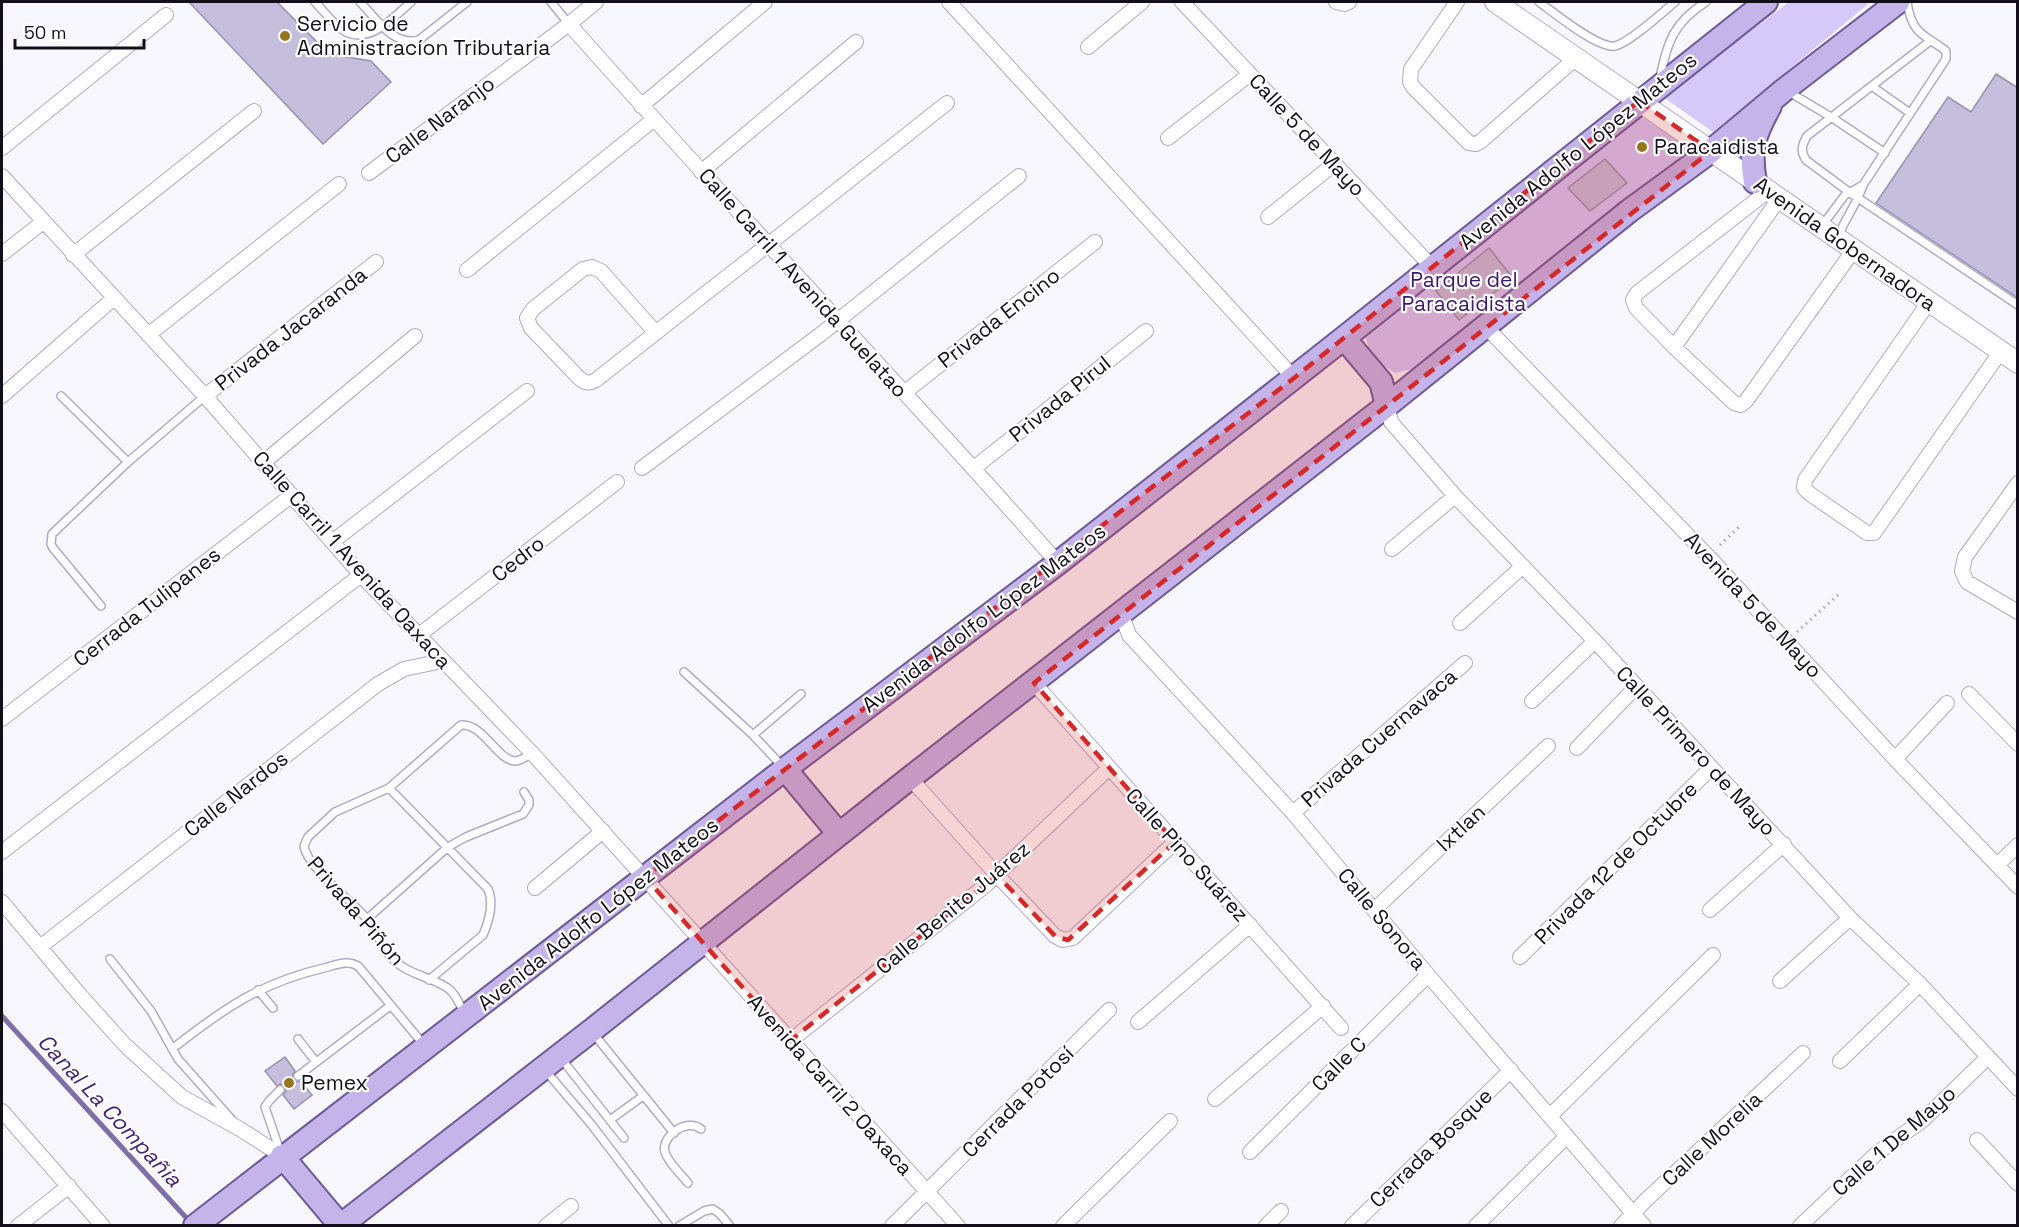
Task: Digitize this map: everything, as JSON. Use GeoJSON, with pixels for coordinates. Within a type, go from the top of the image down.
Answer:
{"type":"FeatureCollection","features":[{"type":"Feature","properties":{"kind":"main road","name":"Avenida Adolfo López Mateos"},"geometry":{"type":"LineString","coordinates":[[195,1226],[282,1156],[785,769],[1058,563],[1766,2]]}},
{"type":"Feature","properties":{"kind":"main road"},"geometry":{"type":"LineString","coordinates":[[282,1156],[340,1225],[591,1031],[1629,212],[1711,151],[1876,12],[1898,2]]}},
{"type":"Feature","properties":{"kind":"main road"},"geometry":{"type":"LineString","coordinates":[[1767,190],[1752,163],[1752,146],[1760,123],[1780,93]]}},
{"type":"Feature","properties":{"kind":"main road"},"geometry":{"type":"LineString","coordinates":[[1344,338],[1381,382],[1387,405]]}},
{"type":"Feature","properties":{"kind":"main road"},"geometry":{"type":"LineString","coordinates":[[785,769],[839,834]]}},
{"type":"Feature","properties":{"kind":"street","name":"Calle Naranjo"},"geometry":{"type":"LineString","coordinates":[[369,173],[596,2]]}},
{"type":"Feature","properties":{"kind":"street"},"geometry":{"type":"LineString","coordinates":[[641,106],[765,2]]}},
{"type":"Feature","properties":{"kind":"street"},"geometry":{"type":"LineString","coordinates":[[949,2],[1294,378]]}},
{"type":"Feature","properties":{"kind":"street"},"geometry":{"type":"LineString","coordinates":[[1088,46],[1142,2]]}},
{"type":"Feature","properties":{"kind":"street","name":"Calle 5 de Mayo"},"geometry":{"type":"LineString","coordinates":[[1182,2],[1433,268]]}},
{"type":"Feature","properties":{"kind":"street"},"geometry":{"type":"LineString","coordinates":[[1336,2],[1344,4],[1349,2]]}},
{"type":"Feature","properties":{"kind":"street"},"geometry":{"type":"LineString","coordinates":[[1457,2],[1411,69],[1409,77],[1413,87],[1469,143],[1479,142],[1576,58]]}},
{"type":"Feature","properties":{"kind":"street","name":"Avenida Gobernadora"},"geometry":{"type":"LineString","coordinates":[[1495,2],[2018,363]]}},
{"type":"Feature","properties":{"kind":"street"},"geometry":{"type":"LineString","coordinates":[[2,148],[166,15]]}},
{"type":"Feature","properties":{"kind":"street","name":"Calle Carril 1 Avenida Guelatao"},"geometry":{"type":"LineString","coordinates":[[569,24],[653,120],[769,243],[837,321],[974,468],[1058,563]]}},
{"type":"Feature","properties":{"kind":"street"},"geometry":{"type":"LineString","coordinates":[[701,172],[856,42]]}},
{"type":"Feature","properties":{"kind":"street"},"geometry":{"type":"LineString","coordinates":[[1168,138],[1250,74]]}},
{"type":"Feature","properties":{"kind":"street"},"geometry":{"type":"LineString","coordinates":[[656,333],[601,271],[592,267],[583,269],[532,309],[527,318],[531,328],[579,378],[587,383],[596,380],[656,333],[769,243],[947,104]]}},
{"type":"Feature","properties":{"kind":"street"},"geometry":{"type":"LineString","coordinates":[[73,255],[254,111]]}},
{"type":"Feature","properties":{"kind":"street"},"geometry":{"type":"LineString","coordinates":[[467,270],[653,120]]}},
{"type":"Feature","properties":{"kind":"street"},"geometry":{"type":"LineString","coordinates":[[1268,217],[1334,164]]}},
{"type":"Feature","properties":{"kind":"street","name":"Calle Carril 1 Avenida Oaxaca"},"geometry":{"type":"LineString","coordinates":[[2,176],[205,396],[361,575],[532,753],[702,943]]}},
{"type":"Feature","properties":{"kind":"street"},"geometry":{"type":"LineString","coordinates":[[642,468],[837,321],[1019,176]]}},
{"type":"Feature","properties":{"kind":"street"},"geometry":{"type":"LineString","coordinates":[[148,335],[339,184]]}},
{"type":"Feature","properties":{"kind":"street"},"geometry":{"type":"LineString","coordinates":[[1674,347],[1767,190]]}},
{"type":"Feature","properties":{"kind":"street"},"geometry":{"type":"LineString","coordinates":[[1767,190],[1635,296],[1636,308],[1734,404],[1743,404],[1853,251]]}},
{"type":"Feature","properties":{"kind":"street"},"geometry":{"type":"LineString","coordinates":[[2,254],[43,222]]}},
{"type":"Feature","properties":{"kind":"street","name":"Privada Encino"},"geometry":{"type":"LineString","coordinates":[[904,393],[1095,242]]}},
{"type":"Feature","properties":{"kind":"street","name":"Privada Jacaranda"},"geometry":{"type":"LineString","coordinates":[[205,396],[376,262]]}},
{"type":"Feature","properties":{"kind":"street"},"geometry":{"type":"LineString","coordinates":[[2,396],[114,298]]}},
{"type":"Feature","properties":{"kind":"street"},"geometry":{"type":"LineString","coordinates":[[1929,302],[1805,480],[1804,488],[1810,494],[1867,533],[1874,534],[2001,351]]}},
{"type":"Feature","properties":{"kind":"street","name":"Avenida 5 de Mayo"},"geometry":{"type":"LineString","coordinates":[[1485,326],[1708,556],[1895,759],[2018,887]]}},
{"type":"Feature","properties":{"kind":"street","name":"Privada Pirul"},"geometry":{"type":"LineString","coordinates":[[974,468],[1146,330]]}},
{"type":"Feature","properties":{"kind":"street"},"geometry":{"type":"LineString","coordinates":[[264,462],[415,336]]}},
{"type":"Feature","properties":{"kind":"street"},"geometry":{"type":"LineString","coordinates":[[332,542],[527,391]]}},
{"type":"Feature","properties":{"kind":"street","name":"Calle Primero de Mayo"},"geometry":{"type":"LineString","coordinates":[[1387,405],[1391,422],[1455,496],[1595,641],[1850,918],[1920,984],[2018,1089]]}},
{"type":"Feature","properties":{"kind":"street","name":"Cedro"},"geometry":{"type":"LineString","coordinates":[[419,635],[617,482]]}},
{"type":"Feature","properties":{"kind":"street"},"geometry":{"type":"LineString","coordinates":[[2018,483],[1965,557],[1962,571],[1967,582],[2018,612]]}},
{"type":"Feature","properties":{"kind":"street","name":"Cerrada Tulipanes"},"geometry":{"type":"LineString","coordinates":[[2,719],[292,495]]}},
{"type":"Feature","properties":{"kind":"street"},"geometry":{"type":"LineString","coordinates":[[1392,549],[1455,496]]}},
{"type":"Feature","properties":{"kind":"street"},"geometry":{"type":"LineString","coordinates":[[1460,623],[1523,566]]}},
{"type":"Feature","properties":{"kind":"street"},"geometry":{"type":"LineString","coordinates":[[2,852],[361,575]]}},
{"type":"Feature","properties":{"kind":"street","name":"Calle Sonora"},"geometry":{"type":"LineString","coordinates":[[1121,613],[1129,635],[1293,813],[1428,975],[1644,1226]]}},
{"type":"Feature","properties":{"kind":"street"},"geometry":{"type":"LineString","coordinates":[[1532,701],[1595,641]]}},
{"type":"Feature","properties":{"kind":"street","name":"Calle Nardos"},"geometry":{"type":"LineString","coordinates":[[40,947],[378,684],[404,669],[442,661]]}},
{"type":"Feature","properties":{"kind":"street","name":"Privada Cuernavaca"},"geometry":{"type":"LineString","coordinates":[[1293,813],[1465,663]]}},
{"type":"Feature","properties":{"kind":"street","name":"Calle Pino Suárez"},"geometry":{"type":"LineString","coordinates":[[1034,682],[1341,1028]]}},
{"type":"Feature","properties":{"kind":"street"},"geometry":{"type":"LineString","coordinates":[[1577,748],[1636,687]]}},
{"type":"Feature","properties":{"kind":"street"},"geometry":{"type":"LineString","coordinates":[[1969,694],[2018,744]]}},
{"type":"Feature","properties":{"kind":"street"},"geometry":{"type":"LineString","coordinates":[[1895,759],[1947,703]]}},
{"type":"Feature","properties":{"kind":"street","name":"Ixtlan"},"geometry":{"type":"LineString","coordinates":[[1375,909],[1548,746]]}},
{"type":"Feature","properties":{"kind":"street","name":"Calle Benito Juárez"},"geometry":{"type":"LineString","coordinates":[[790,1041],[997,875],[1109,768]]}},
{"type":"Feature","properties":{"kind":"street","name":"Privada 12 de Octubre"},"geometry":{"type":"LineString","coordinates":[[1520,957],[1711,768]]}},
{"type":"Feature","properties":{"kind":"street"},"geometry":{"type":"LineString","coordinates":[[910,778],[997,875],[1055,936],[1063,940],[1073,938],[1175,842]]}},
{"type":"Feature","properties":{"kind":"street"},"geometry":{"type":"LineString","coordinates":[[535,888],[603,831]]}},
{"type":"Feature","properties":{"kind":"street"},"geometry":{"type":"LineString","coordinates":[[1710,910],[1784,844]]}},
{"type":"Feature","properties":{"kind":"street"},"geometry":{"type":"LineString","coordinates":[[1997,865],[2018,845]]}},
{"type":"Feature","properties":{"kind":"street"},"geometry":{"type":"LineString","coordinates":[[2,902],[125,1045],[182,1097],[240,1129],[282,1156]]}},
{"type":"Feature","properties":{"kind":"street"},"geometry":{"type":"LineString","coordinates":[[1780,981],[1850,918]]}},
{"type":"Feature","properties":{"kind":"street"},"geometry":{"type":"LineString","coordinates":[[1138,1022],[1250,925]]}},
{"type":"Feature","properties":{"kind":"street","name":"Avenida Carril 2 Oaxaca"},"geometry":{"type":"LineString","coordinates":[[702,943],[958,1226]]}},
{"type":"Feature","properties":{"kind":"street"},"geometry":{"type":"LineString","coordinates":[[1550,1116],[1713,956]]}},
{"type":"Feature","properties":{"kind":"street","name":"Calle C"},"geometry":{"type":"LineString","coordinates":[[1250,1152],[1428,975]]}},
{"type":"Feature","properties":{"kind":"street"},"geometry":{"type":"LineString","coordinates":[[1840,1061],[1920,984]]}},
{"type":"Feature","properties":{"kind":"street"},"geometry":{"type":"LineString","coordinates":[[1215,1100],[1323,1006]]}},
{"type":"Feature","properties":{"kind":"street","name":"Cerrada Potosí"},"geometry":{"type":"LineString","coordinates":[[927,1193],[1109,1010]]}},
{"type":"Feature","properties":{"kind":"street","name":"Calle Morelia"},"geometry":{"type":"LineString","coordinates":[[1621,1226],[1803,1053]]}},
{"type":"Feature","properties":{"kind":"street","name":"Calle 1 De Mayo"},"geometry":{"type":"LineString","coordinates":[[1800,1226],[1877,1152],[1923,1120],[1988,1057]]}},
{"type":"Feature","properties":{"kind":"street","name":"Cerrada Bosque"},"geometry":{"type":"LineString","coordinates":[[1352,1226],[1511,1070]]}},
{"type":"Feature","properties":{"kind":"street"},"geometry":{"type":"LineString","coordinates":[[2,1111],[103,1226]]}},
{"type":"Feature","properties":{"kind":"street"},"geometry":{"type":"LineString","coordinates":[[1063,1226],[1170,1121]]}},
{"type":"Feature","properties":{"kind":"street"},"geometry":{"type":"LineString","coordinates":[[1476,1226],[1567,1136]]}},
{"type":"Feature","properties":{"kind":"street"},"geometry":{"type":"LineString","coordinates":[[1977,1140],[2018,1185]]}},
{"type":"Feature","properties":{"kind":"street"},"geometry":{"type":"LineString","coordinates":[[18,1226],[69,1186]]}},
{"type":"Feature","properties":{"kind":"street"},"geometry":{"type":"LineString","coordinates":[[892,1226],[927,1193]]}},
{"type":"Feature","properties":{"kind":"street"},"geometry":{"type":"LineString","coordinates":[[546,1226],[571,1206]]}},
{"type":"Feature","properties":{"kind":"street"},"geometry":{"type":"LineString","coordinates":[[1266,1226],[1281,1211]]}},
{"type":"Feature","properties":{"kind":"lane"},"geometry":{"type":"LineString","coordinates":[[315,2],[346,32],[362,34],[383,26],[411,2]]}},
{"type":"Feature","properties":{"kind":"lane"},"geometry":{"type":"LineString","coordinates":[[360,2],[394,38],[404,41],[419,40],[467,2]]}},
{"type":"Feature","properties":{"kind":"lane","name":"Calle Carril 1 Avenida Guelatao"},"geometry":{"type":"LineString","coordinates":[[551,2],[569,24]]}},
{"type":"Feature","properties":{"kind":"lane"},"geometry":{"type":"LineString","coordinates":[[1539,2],[1595,40],[1608,46],[1614,46],[1636,33],[1675,2]]}},
{"type":"Feature","properties":{"kind":"lane"},"geometry":{"type":"LineString","coordinates":[[1659,86],[1665,53],[1674,31],[1684,18],[1706,2]]}},
{"type":"Feature","properties":{"kind":"lane"},"geometry":{"type":"LineString","coordinates":[[1837,239],[1848,213],[1859,198],[1863,185],[1946,59],[1946,51],[1930,41],[1915,26],[1907,2]]}},
{"type":"Feature","properties":{"kind":"lane"},"geometry":{"type":"LineString","coordinates":[[1930,41],[1807,136],[1803,143],[1803,155],[1806,160],[1849,192],[2018,305]]}},
{"type":"Feature","properties":{"kind":"lane"},"geometry":{"type":"LineString","coordinates":[[1873,87],[1911,113]]}},
{"type":"Feature","properties":{"kind":"lane"},"geometry":{"type":"LineString","coordinates":[[1780,93],[1831,117],[1885,153]]}},
{"type":"Feature","properties":{"kind":"lane"},"geometry":{"type":"LineString","coordinates":[[1820,228],[1842,198],[1863,185]]}},
{"type":"Feature","properties":{"kind":"lane"},"geometry":{"type":"LineString","coordinates":[[61,396],[128,462]]}},
{"type":"Feature","properties":{"kind":"lane"},"geometry":{"type":"LineString","coordinates":[[101,606],[53,548],[50,539],[54,530],[205,396]]}},
{"type":"Feature","properties":{"kind":"lane"},"geometry":{"type":"LineString","coordinates":[[684,672],[753,735],[785,769]]}},
{"type":"Feature","properties":{"kind":"lane"},"geometry":{"type":"LineString","coordinates":[[753,735],[801,694]]}},
{"type":"Feature","properties":{"kind":"lane","name":"Privada Piñón"},"geometry":{"type":"LineString","coordinates":[[466,1016],[452,992],[441,984],[412,973],[392,958],[379,942],[367,919],[329,881],[307,855],[304,846],[308,837],[336,812],[389,788],[461,725],[474,728],[510,760],[518,760],[532,753]]}},
{"type":"Feature","properties":{"kind":"lane"},"geometry":{"type":"LineString","coordinates":[[389,788],[488,889],[491,897],[483,935],[429,980]]}},
{"type":"Feature","properties":{"kind":"lane"},"geometry":{"type":"LineString","coordinates":[[367,919],[448,847],[466,837],[523,814],[529,805],[524,792]]}},
{"type":"Feature","properties":{"kind":"lane"},"geometry":{"type":"LineString","coordinates":[[110,959],[150,1011],[186,1069],[240,1129]]}},
{"type":"Feature","properties":{"kind":"lane"},"geometry":{"type":"LineString","coordinates":[[172,1049],[218,1013],[258,990],[297,974],[350,962],[359,967],[426,1047]]}},
{"type":"Feature","properties":{"kind":"lane"},"geometry":{"type":"LineString","coordinates":[[258,990],[273,1008]]}},
{"type":"Feature","properties":{"kind":"lane"},"geometry":{"type":"LineString","coordinates":[[298,1076],[390,1005]]}},
{"type":"Feature","properties":{"kind":"lane"},"geometry":{"type":"LineString","coordinates":[[591,1031],[674,1133]]}},
{"type":"Feature","properties":{"kind":"lane"},"geometry":{"type":"LineString","coordinates":[[298,1039],[316,1062]]}},
{"type":"Feature","properties":{"kind":"lane"},"geometry":{"type":"LineString","coordinates":[[551,1062],[610,1120],[624,1138]]}},
{"type":"Feature","properties":{"kind":"lane"},"geometry":{"type":"LineString","coordinates":[[551,1062],[591,1124],[669,1226]]}},
{"type":"Feature","properties":{"kind":"lane"},"geometry":{"type":"LineString","coordinates":[[280,1090],[267,1104],[266,1111],[282,1156]]}},
{"type":"Feature","properties":{"kind":"lane"},"geometry":{"type":"LineString","coordinates":[[610,1120],[643,1096]]}},
{"type":"Feature","properties":{"kind":"lane"},"geometry":{"type":"LineString","coordinates":[[688,1183],[665,1152],[665,1144],[674,1133],[687,1124],[696,1125],[701,1129]]}},
{"type":"Feature","properties":{"kind":"lane"},"geometry":{"type":"LineString","coordinates":[[679,1226],[704,1211],[713,1209],[730,1226]]}},
{"type":"Feature","properties":{"kind":"path"},"geometry":{"type":"LineString","coordinates":[[1708,556],[1740,526]]}},
{"type":"Feature","properties":{"kind":"path"},"geometry":{"type":"LineString","coordinates":[[1786,642],[1839,594]]}},
{"type":"Feature","properties":{"kind":"highlighted area"},"geometry":{"type":"Polygon","coordinates":[[[1639,101],[1711,151],[1034,683],[1175,842],[1068,940],[1055,936],[997,875],[790,1041],[645,877],[1294,378],[1639,101]]]}},
{"type":"Feature","properties":{"kind":"green space"},"geometry":{"type":"Polygon","coordinates":[[[1789,2],[1868,2],[1713,132],[1663,97],[1789,2]]]}},
{"type":"Feature","properties":{"kind":"green space","name":"Parque del Paracaidista"},"geometry":{"type":"Polygon","coordinates":[[[1641,117],[1692,150],[1416,368],[1395,373],[1372,358],[1365,336],[1382,314],[1641,117]]]}},
{"type":"Feature","properties":{"kind":"building"},"geometry":{"type":"Polygon","coordinates":[[[189,2],[277,2],[329,54],[371,61],[391,82],[323,144],[189,2]]]}},
{"type":"Feature","properties":{"kind":"building"},"geometry":{"type":"Polygon","coordinates":[[[1996,74],[2018,88],[2018,298],[1876,203],[1948,97],[1971,112],[1996,74]]]}},
{"type":"Feature","properties":{"kind":"building"},"geometry":{"type":"Polygon","coordinates":[[[1605,159],[1627,183],[1590,211],[1568,188],[1605,159]]]}},
{"type":"Feature","properties":{"kind":"building"},"geometry":{"type":"Polygon","coordinates":[[[1489,248],[1513,278],[1459,320],[1436,291],[1489,248]]]}},
{"type":"Feature","properties":{"kind":"building","name":"Pemex"},"geometry":{"type":"Polygon","coordinates":[[[285,1057],[295,1071],[293,1079],[301,1081],[312,1095],[294,1109],[283,1095],[286,1091],[284,1086],[281,1084],[277,1086],[265,1071],[285,1057]]]}},
{"type":"Feature","properties":{"kind":"waterway","name":"Canal La Compañia"},"geometry":{"type":"LineString","coordinates":[[2,1016],[191,1223]]}},
{"type":"Feature","properties":{"kind":"place","name":"Servicio de Administracíon Tributaria"},"geometry":{"type":"Point","coordinates":[285,36]}},
{"type":"Feature","properties":{"kind":"place","name":"Paracaidista"},"geometry":{"type":"Point","coordinates":[1642,147]}},
{"type":"Feature","properties":{"kind":"place","name":"Pemex"},"geometry":{"type":"Point","coordinates":[289,1083]}}]}
